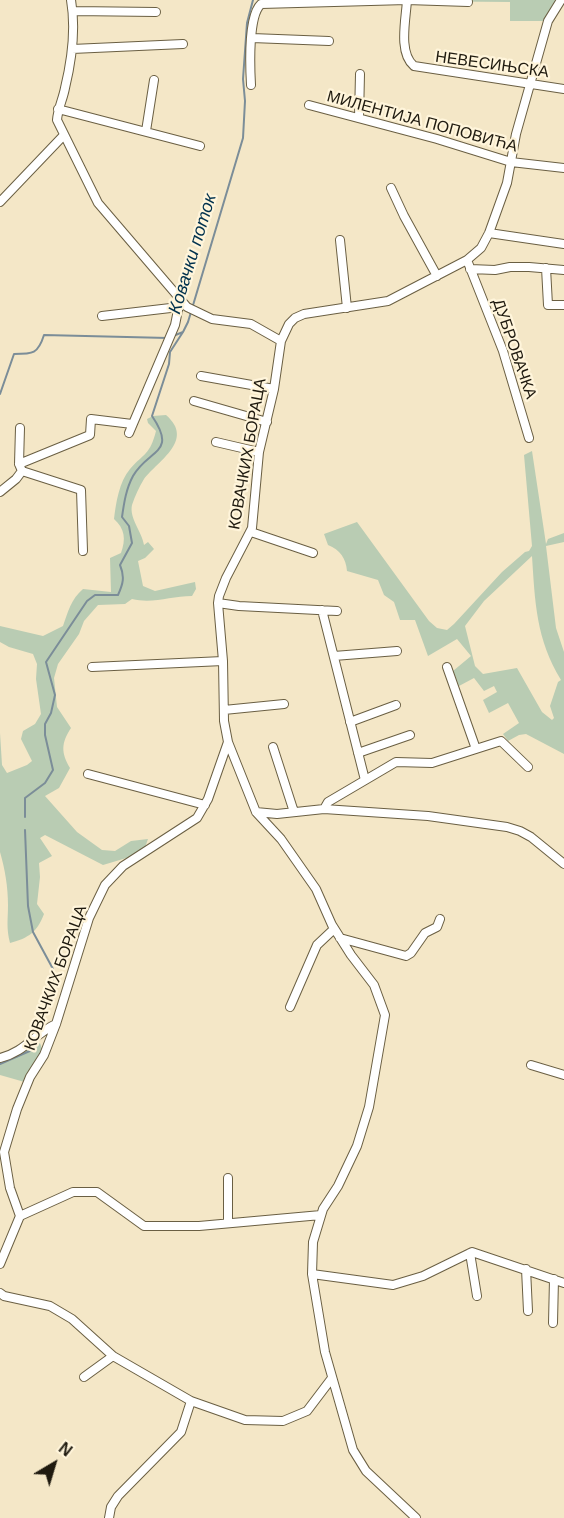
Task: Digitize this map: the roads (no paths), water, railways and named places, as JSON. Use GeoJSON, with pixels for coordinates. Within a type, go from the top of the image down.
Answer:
{"type":"FeatureCollection","features":[{"type":"Feature","properties":{"kind":"street"},"geometry":{"type":"LineString","coordinates":[[71,0],[75,35],[57,120],[98,203],[182,304],[212,319],[251,324],[281,341]]}},
{"type":"Feature","properties":{"kind":"street"},"geometry":{"type":"LineString","coordinates":[[251,85],[255,13],[261,4],[407,0],[468,2]]}},
{"type":"Feature","properties":{"kind":"street","name":"НЕВЕСИЊСКА"},"geometry":{"type":"LineString","coordinates":[[407,0],[405,49],[410,63],[414,66],[564,89]]}},
{"type":"Feature","properties":{"kind":"street","name":"КОВАЧКИХ БОРАЦА"},"geometry":{"type":"LineString","coordinates":[[256,812],[228,742],[218,603],[226,578],[251,532],[259,452],[274,389],[281,341],[289,324],[295,318],[315,312],[388,301],[467,260],[481,248],[489,233],[507,183],[516,134],[548,21],[561,0]]}},
{"type":"Feature","properties":{"kind":"street"},"geometry":{"type":"LineString","coordinates":[[73,11],[156,12]]}},
{"type":"Feature","properties":{"kind":"street"},"geometry":{"type":"LineString","coordinates":[[252,38],[328,41]]}},
{"type":"Feature","properties":{"kind":"street"},"geometry":{"type":"LineString","coordinates":[[72,49],[183,44]]}},
{"type":"Feature","properties":{"kind":"street"},"geometry":{"type":"LineString","coordinates":[[359,118],[360,74]]}},
{"type":"Feature","properties":{"kind":"street"},"geometry":{"type":"LineString","coordinates":[[146,131],[154,80]]}},
{"type":"Feature","properties":{"kind":"street","name":"МИЛЕНТИЈА ПОПОВИЋА"},"geometry":{"type":"LineString","coordinates":[[309,105],[511,162],[564,168]]}},
{"type":"Feature","properties":{"kind":"street"},"geometry":{"type":"LineString","coordinates":[[58,109],[200,146]]}},
{"type":"Feature","properties":{"kind":"street"},"geometry":{"type":"LineString","coordinates":[[0,202],[64,135]]}},
{"type":"Feature","properties":{"kind":"street"},"geometry":{"type":"LineString","coordinates":[[390,188],[437,276]]}},
{"type":"Feature","properties":{"kind":"street"},"geometry":{"type":"LineString","coordinates":[[489,233],[497,236],[564,244]]}},
{"type":"Feature","properties":{"kind":"street"},"geometry":{"type":"LineString","coordinates":[[340,240],[347,308]]}},
{"type":"Feature","properties":{"kind":"street","name":"ДУБРОВАЧКА"},"geometry":{"type":"LineString","coordinates":[[467,260],[503,351],[529,438]]}},
{"type":"Feature","properties":{"kind":"street"},"geometry":{"type":"LineString","coordinates":[[470,269],[495,270],[510,267],[564,270]]}},
{"type":"Feature","properties":{"kind":"street"},"geometry":{"type":"LineString","coordinates":[[546,268],[548,305],[564,305]]}},
{"type":"Feature","properties":{"kind":"street"},"geometry":{"type":"LineString","coordinates":[[102,316],[182,304]]}},
{"type":"Feature","properties":{"kind":"street"},"geometry":{"type":"LineString","coordinates":[[20,467],[90,435],[91,419],[130,428],[168,343],[182,304]]}},
{"type":"Feature","properties":{"kind":"street"},"geometry":{"type":"LineString","coordinates":[[201,376],[274,389]]}},
{"type":"Feature","properties":{"kind":"street"},"geometry":{"type":"LineString","coordinates":[[194,401],[267,422]]}},
{"type":"Feature","properties":{"kind":"street"},"geometry":{"type":"LineString","coordinates":[[0,492],[16,479],[20,467],[20,428]]}},
{"type":"Feature","properties":{"kind":"street"},"geometry":{"type":"LineString","coordinates":[[216,441],[259,452]]}},
{"type":"Feature","properties":{"kind":"street"},"geometry":{"type":"LineString","coordinates":[[20,467],[81,490],[83,551]]}},
{"type":"Feature","properties":{"kind":"street"},"geometry":{"type":"LineString","coordinates":[[251,532],[313,553]]}},
{"type":"Feature","properties":{"kind":"street"},"geometry":{"type":"LineString","coordinates":[[218,603],[337,611]]}},
{"type":"Feature","properties":{"kind":"street"},"geometry":{"type":"LineString","coordinates":[[322,610],[365,780]]}},
{"type":"Feature","properties":{"kind":"street"},"geometry":{"type":"LineString","coordinates":[[334,656],[397,651]]}},
{"type":"Feature","properties":{"kind":"street"},"geometry":{"type":"LineString","coordinates":[[92,667],[223,661]]}},
{"type":"Feature","properties":{"kind":"street"},"geometry":{"type":"LineString","coordinates":[[447,667],[476,749]]}},
{"type":"Feature","properties":{"kind":"street"},"geometry":{"type":"LineString","coordinates":[[224,710],[284,704]]}},
{"type":"Feature","properties":{"kind":"street"},"geometry":{"type":"LineString","coordinates":[[350,722],[396,705]]}},
{"type":"Feature","properties":{"kind":"street"},"geometry":{"type":"LineString","coordinates":[[358,753],[410,735]]}},
{"type":"Feature","properties":{"kind":"street"},"geometry":{"type":"LineString","coordinates":[[324,808],[328,802],[396,762],[432,763],[501,741],[528,767]]}},
{"type":"Feature","properties":{"kind":"street","name":"КОВАЧКИХ БОРАЦА"},"geometry":{"type":"LineString","coordinates":[[20,1216],[10,1188],[4,1152],[17,1109],[30,1077],[44,1055],[56,1024],[90,918],[105,885],[123,866],[197,818],[205,805],[228,742]]}},
{"type":"Feature","properties":{"kind":"street"},"geometry":{"type":"LineString","coordinates":[[273,747],[294,812]]}},
{"type":"Feature","properties":{"kind":"street"},"geometry":{"type":"LineString","coordinates":[[88,774],[205,805]]}},
{"type":"Feature","properties":{"kind":"street"},"geometry":{"type":"LineString","coordinates":[[256,812],[278,814],[324,808],[428,816],[507,827],[531,837],[564,864]]}},
{"type":"Feature","properties":{"kind":"street"},"geometry":{"type":"LineString","coordinates":[[256,812],[281,839],[316,889],[334,929],[374,985],[385,1015],[369,1107],[357,1146],[321,1215],[313,1242],[312,1274],[325,1352],[352,1450],[366,1471],[416,1518]]}},
{"type":"Feature","properties":{"kind":"street"},"geometry":{"type":"LineString","coordinates":[[340,938],[406,956],[411,953],[425,933],[437,927],[440,919]]}},
{"type":"Feature","properties":{"kind":"street"},"geometry":{"type":"LineString","coordinates":[[290,1007],[317,945],[334,929]]}},
{"type":"Feature","properties":{"kind":"street"},"geometry":{"type":"LineString","coordinates":[[0,1058],[14,1054],[56,1024]]}},
{"type":"Feature","properties":{"kind":"street"},"geometry":{"type":"LineString","coordinates":[[531,1065],[564,1075]]}},
{"type":"Feature","properties":{"kind":"street"},"geometry":{"type":"LineString","coordinates":[[228,1179],[228,1223]]}},
{"type":"Feature","properties":{"kind":"street"},"geometry":{"type":"LineString","coordinates":[[0,1264],[20,1216],[73,1192],[97,1192],[144,1226],[199,1226],[321,1215]]}},
{"type":"Feature","properties":{"kind":"street"},"geometry":{"type":"LineString","coordinates":[[312,1274],[393,1285],[423,1276],[472,1252],[564,1283]]}},
{"type":"Feature","properties":{"kind":"street"},"geometry":{"type":"LineString","coordinates":[[470,1253],[477,1296]]}},
{"type":"Feature","properties":{"kind":"street"},"geometry":{"type":"LineString","coordinates":[[526,1269],[528,1311]]}},
{"type":"Feature","properties":{"kind":"street"},"geometry":{"type":"LineString","coordinates":[[553,1323],[554,1279]]}},
{"type":"Feature","properties":{"kind":"street"},"geometry":{"type":"LineString","coordinates":[[0,1293],[4,1296],[50,1306],[72,1318],[113,1356],[191,1401],[245,1420],[283,1421],[307,1411],[332,1378]]}},
{"type":"Feature","properties":{"kind":"street"},"geometry":{"type":"LineString","coordinates":[[84,1377],[113,1356]]}},
{"type":"Feature","properties":{"kind":"street"},"geometry":{"type":"LineString","coordinates":[[109,1518],[111,1507],[118,1496],[181,1432],[191,1401]]}},
{"type":"Feature","properties":{"kind":"waterway","name":"Ковачки поток"},"geometry":{"type":"LineString","coordinates":[[173,336],[183,332],[188,322],[243,138],[245,101],[243,79],[247,23],[253,0]]}},
{"type":"Feature","properties":{"kind":"waterway"},"geometry":{"type":"LineString","coordinates":[[25,817],[25,798],[45,783],[53,770],[45,735],[45,724],[51,713],[55,695],[46,662],[87,601],[95,595],[118,595],[120,591],[123,577],[120,565],[132,543],[129,526],[122,517],[126,496],[139,467],[161,445],[162,438],[159,428],[152,416],[169,364],[170,352],[183,332]]}},
{"type":"Feature","properties":{"kind":"waterway","name":"Ковачки поток"},"geometry":{"type":"LineString","coordinates":[[0,394],[14,354],[34,352],[44,335],[168,338]]}},
{"type":"Feature","properties":{"kind":"waterway"},"geometry":{"type":"LineString","coordinates":[[25,830],[28,906],[33,932],[53,969],[53,991],[39,1030]]}},
{"type":"Feature","properties":{"kind":"waterway"},"geometry":{"type":"LineString","coordinates":[[0,1064],[32,1050],[36,1041]]}}]}
